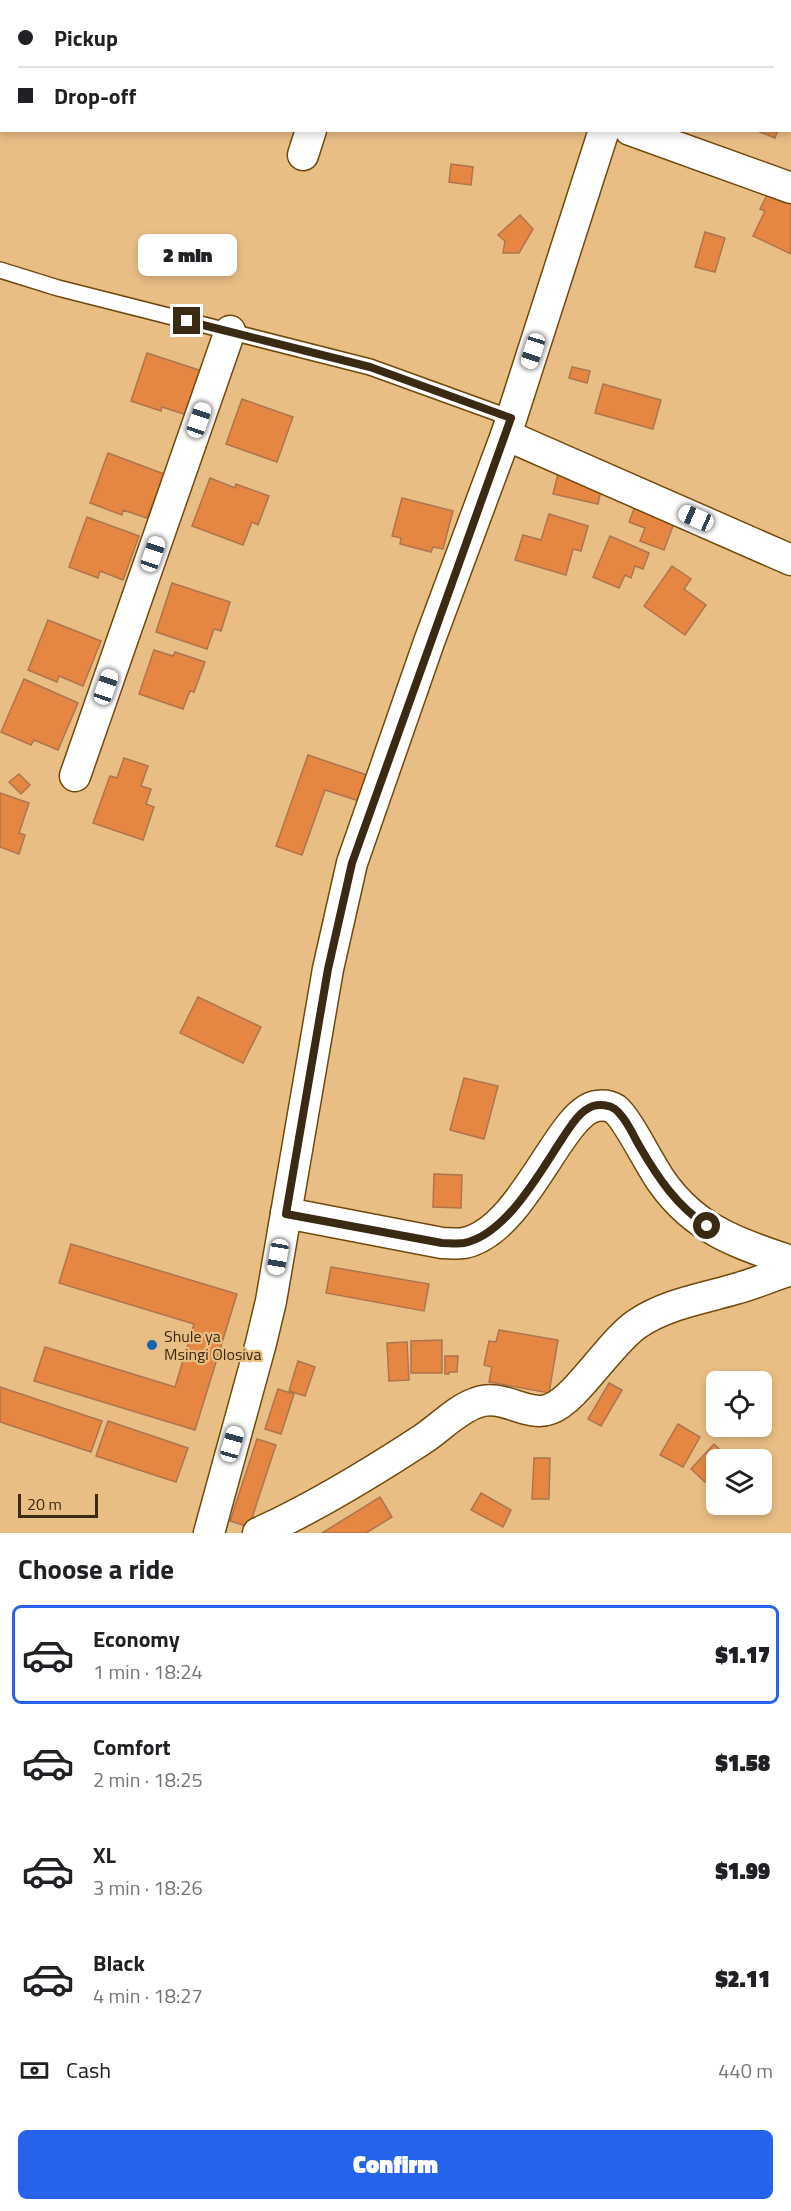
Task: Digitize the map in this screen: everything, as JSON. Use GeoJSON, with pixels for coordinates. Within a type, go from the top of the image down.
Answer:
{"type":"FeatureCollection","features":[{"type":"Feature","properties":{"kind":"street"},"geometry":{"type":"LineString","coordinates":[[209,1533],[261,1343],[286,1214],[328,969],[352,863],[508,426],[603,132]]}},
{"type":"Feature","properties":{"kind":"street"},"geometry":{"type":"LineString","coordinates":[[636,132],[791,188]]}},
{"type":"Feature","properties":{"kind":"street"},"geometry":{"type":"LineString","coordinates":[[75,776],[230,331]]}},
{"type":"Feature","properties":{"kind":"street"},"geometry":{"type":"LineString","coordinates":[[508,426],[791,560]]}},
{"type":"Feature","properties":{"kind":"street"},"geometry":{"type":"LineString","coordinates":[[286,1214],[442,1243],[465,1243],[491,1232],[534,1181],[581,1113],[600,1105],[611,1107],[621,1115],[661,1180],[690,1214],[707,1226],[754,1249],[791,1261]]}},
{"type":"Feature","properties":{"kind":"street"},"geometry":{"type":"LineString","coordinates":[[258,1533],[301,1514],[425,1438],[462,1410],[477,1402],[493,1400],[538,1412],[552,1409],[570,1394],[636,1324],[663,1309],[736,1289],[791,1270]]}},
{"type":"Feature","properties":{"kind":"lane"},"geometry":{"type":"LineString","coordinates":[[0,270],[58,288],[370,367],[508,426]]}},
{"type":"Feature","properties":{"kind":"building"},"geometry":{"type":"Polygon","coordinates":[[[760,132],[777,132],[775,138],[760,132]]]}},
{"type":"Feature","properties":{"kind":"building"},"geometry":{"type":"Polygon","coordinates":[[[451,164],[473,167],[471,185],[449,182],[451,164]]]}},
{"type":"Feature","properties":{"kind":"building"},"geometry":{"type":"Polygon","coordinates":[[[767,195],[785,203],[788,196],[791,197],[791,254],[753,236],[765,211],[760,209],[767,195]]]}},
{"type":"Feature","properties":{"kind":"building"},"geometry":{"type":"Polygon","coordinates":[[[520,215],[533,229],[519,253],[503,253],[505,241],[498,235],[520,215]]]}},
{"type":"Feature","properties":{"kind":"building"},"geometry":{"type":"Polygon","coordinates":[[[705,232],[725,238],[715,272],[695,267],[705,232]]]}},
{"type":"Feature","properties":{"kind":"building"},"geometry":{"type":"Polygon","coordinates":[[[147,353],[202,371],[187,415],[162,407],[161,411],[131,401],[147,353]]]}},
{"type":"Feature","properties":{"kind":"building"},"geometry":{"type":"Polygon","coordinates":[[[572,367],[590,371],[587,383],[569,378],[572,367]]]}},
{"type":"Feature","properties":{"kind":"building"},"geometry":{"type":"Polygon","coordinates":[[[603,384],[661,400],[653,429],[595,413],[603,384]]]}},
{"type":"Feature","properties":{"kind":"building"},"geometry":{"type":"Polygon","coordinates":[[[242,399],[293,417],[277,462],[226,444],[242,399]]]}},
{"type":"Feature","properties":{"kind":"building"},"geometry":{"type":"Polygon","coordinates":[[[108,453],[164,474],[147,518],[123,510],[122,515],[90,503],[108,453]]]}},
{"type":"Feature","properties":{"kind":"building"},"geometry":{"type":"Polygon","coordinates":[[[559,470],[603,481],[598,504],[553,494],[559,470]]]}},
{"type":"Feature","properties":{"kind":"building"},"geometry":{"type":"Polygon","coordinates":[[[210,478],[235,488],[236,484],[269,496],[258,525],[252,522],[243,545],[192,526],[210,478]]]}},
{"type":"Feature","properties":{"kind":"building"},"geometry":{"type":"Polygon","coordinates":[[[402,498],[453,511],[443,549],[433,547],[431,552],[400,544],[401,538],[392,536],[402,498]]]}},
{"type":"Feature","properties":{"kind":"building"},"geometry":{"type":"Polygon","coordinates":[[[637,501],[677,515],[664,550],[640,541],[645,528],[629,522],[637,501]]]}},
{"type":"Feature","properties":{"kind":"building"},"geometry":{"type":"Polygon","coordinates":[[[549,514],[588,526],[581,551],[573,549],[566,575],[515,560],[523,535],[541,540],[549,514]]]}},
{"type":"Feature","properties":{"kind":"building"},"geometry":{"type":"Polygon","coordinates":[[[87,517],[139,536],[123,580],[100,571],[98,578],[69,567],[87,517]]]}},
{"type":"Feature","properties":{"kind":"building"},"geometry":{"type":"Polygon","coordinates":[[[610,536],[649,553],[643,569],[635,566],[631,578],[625,575],[619,588],[593,577],[610,536]]]}},
{"type":"Feature","properties":{"kind":"building"},"geometry":{"type":"Polygon","coordinates":[[[672,566],[691,579],[684,589],[706,605],[685,635],[644,606],[672,566]]]}},
{"type":"Feature","properties":{"kind":"building"},"geometry":{"type":"Polygon","coordinates":[[[172,583],[230,602],[221,631],[214,629],[207,649],[156,632],[172,583]]]}},
{"type":"Feature","properties":{"kind":"building"},"geometry":{"type":"Polygon","coordinates":[[[48,620],[101,641],[83,686],[59,676],[57,682],[28,670],[48,620]]]}},
{"type":"Feature","properties":{"kind":"building"},"geometry":{"type":"Polygon","coordinates":[[[154,650],[173,656],[175,652],[205,662],[194,692],[190,691],[183,709],[139,694],[154,650]]]}},
{"type":"Feature","properties":{"kind":"building"},"geometry":{"type":"Polygon","coordinates":[[[24,679],[78,703],[58,750],[34,740],[31,745],[1,732],[24,679]]]}},
{"type":"Feature","properties":{"kind":"building"},"geometry":{"type":"Polygon","coordinates":[[[308,755],[367,775],[359,801],[325,790],[302,855],[276,846],[308,755]]]}},
{"type":"Feature","properties":{"kind":"building"},"geometry":{"type":"Polygon","coordinates":[[[124,758],[148,766],[141,786],[151,789],[146,804],[154,807],[143,840],[93,823],[110,776],[117,778],[124,758]]]}},
{"type":"Feature","properties":{"kind":"building"},"geometry":{"type":"Polygon","coordinates":[[[19,774],[30,785],[21,794],[9,782],[19,774]]]}},
{"type":"Feature","properties":{"kind":"building"},"geometry":{"type":"Polygon","coordinates":[[[0,793],[29,803],[19,833],[25,835],[19,854],[0,847],[0,793]]]}},
{"type":"Feature","properties":{"kind":"building"},"geometry":{"type":"Polygon","coordinates":[[[198,997],[261,1027],[243,1063],[180,1033],[198,997]]]}},
{"type":"Feature","properties":{"kind":"building"},"geometry":{"type":"Polygon","coordinates":[[[464,1078],[498,1086],[484,1139],[450,1130],[464,1078]]]}},
{"type":"Feature","properties":{"kind":"building"},"geometry":{"type":"Polygon","coordinates":[[[434,1174],[462,1175],[461,1208],[433,1207],[434,1174]]]}},
{"type":"Feature","properties":{"kind":"building"},"geometry":{"type":"Polygon","coordinates":[[[71,1244],[237,1294],[195,1430],[34,1381],[45,1347],[175,1387],[194,1324],[59,1283],[71,1244]]]}},
{"type":"Feature","properties":{"kind":"building"},"geometry":{"type":"Polygon","coordinates":[[[331,1267],[429,1284],[424,1311],[326,1293],[331,1267]]]}},
{"type":"Feature","properties":{"kind":"building"},"geometry":{"type":"Polygon","coordinates":[[[499,1330],[558,1340],[549,1393],[489,1382],[492,1367],[484,1365],[489,1341],[496,1342],[499,1330]]]}},
{"type":"Feature","properties":{"kind":"building"},"geometry":{"type":"Polygon","coordinates":[[[442,1340],[442,1373],[411,1373],[411,1341],[442,1340]]]}},
{"type":"Feature","properties":{"kind":"building"},"geometry":{"type":"Polygon","coordinates":[[[407,1342],[409,1380],[389,1381],[387,1343],[407,1342]]]}},
{"type":"Feature","properties":{"kind":"building"},"geometry":{"type":"Polygon","coordinates":[[[445,1356],[458,1356],[457,1372],[445,1374],[445,1356]]]}},
{"type":"Feature","properties":{"kind":"building"},"geometry":{"type":"Polygon","coordinates":[[[298,1361],[315,1367],[305,1396],[289,1391],[298,1361]]]}},
{"type":"Feature","properties":{"kind":"building"},"geometry":{"type":"Polygon","coordinates":[[[609,1383],[622,1390],[601,1426],[588,1419],[609,1383]]]}},
{"type":"Feature","properties":{"kind":"building"},"geometry":{"type":"Polygon","coordinates":[[[0,1387],[102,1421],[91,1452],[0,1422],[0,1387]]]}},
{"type":"Feature","properties":{"kind":"building"},"geometry":{"type":"Polygon","coordinates":[[[278,1389],[294,1394],[281,1434],[265,1429],[278,1389]]]}},
{"type":"Feature","properties":{"kind":"building"},"geometry":{"type":"Polygon","coordinates":[[[108,1421],[188,1448],[176,1482],[96,1456],[108,1421]]]}},
{"type":"Feature","properties":{"kind":"building"},"geometry":{"type":"Polygon","coordinates":[[[678,1424],[700,1437],[683,1467],[660,1455],[678,1424]]]}},
{"type":"Feature","properties":{"kind":"building"},"geometry":{"type":"Polygon","coordinates":[[[257,1439],[276,1445],[249,1527],[230,1521],[257,1439]]]}},
{"type":"Feature","properties":{"kind":"building"},"geometry":{"type":"Polygon","coordinates":[[[714,1444],[719,1449],[709,1449],[714,1444]]]}},
{"type":"Feature","properties":{"kind":"building"},"geometry":{"type":"Polygon","coordinates":[[[706,1453],[706,1481],[691,1469],[706,1453]]]}},
{"type":"Feature","properties":{"kind":"building"},"geometry":{"type":"Polygon","coordinates":[[[534,1458],[550,1458],[549,1499],[532,1499],[534,1458]]]}},
{"type":"Feature","properties":{"kind":"building"},"geometry":{"type":"Polygon","coordinates":[[[481,1493],[511,1510],[503,1527],[471,1510],[481,1493]]]}},
{"type":"Feature","properties":{"kind":"building"},"geometry":{"type":"Polygon","coordinates":[[[380,1497],[392,1517],[366,1533],[322,1533],[380,1497]]]}},
{"type":"Feature","properties":{"kind":"place","name":"Shule ya Msingi Olosiva"},"geometry":{"type":"Point","coordinates":[152,1345]}},
{"type":"Feature","properties":{"kind":"route"},"geometry":{"type":"LineString","coordinates":[[187,321],[370,367],[511,418],[429,642],[352,863],[328,969],[286,1214],[442,1243],[465,1243],[491,1232],[534,1181],[581,1113],[588,1108],[600,1105],[611,1107],[621,1115],[674,1198],[685,1210],[707,1226]]}}]}
